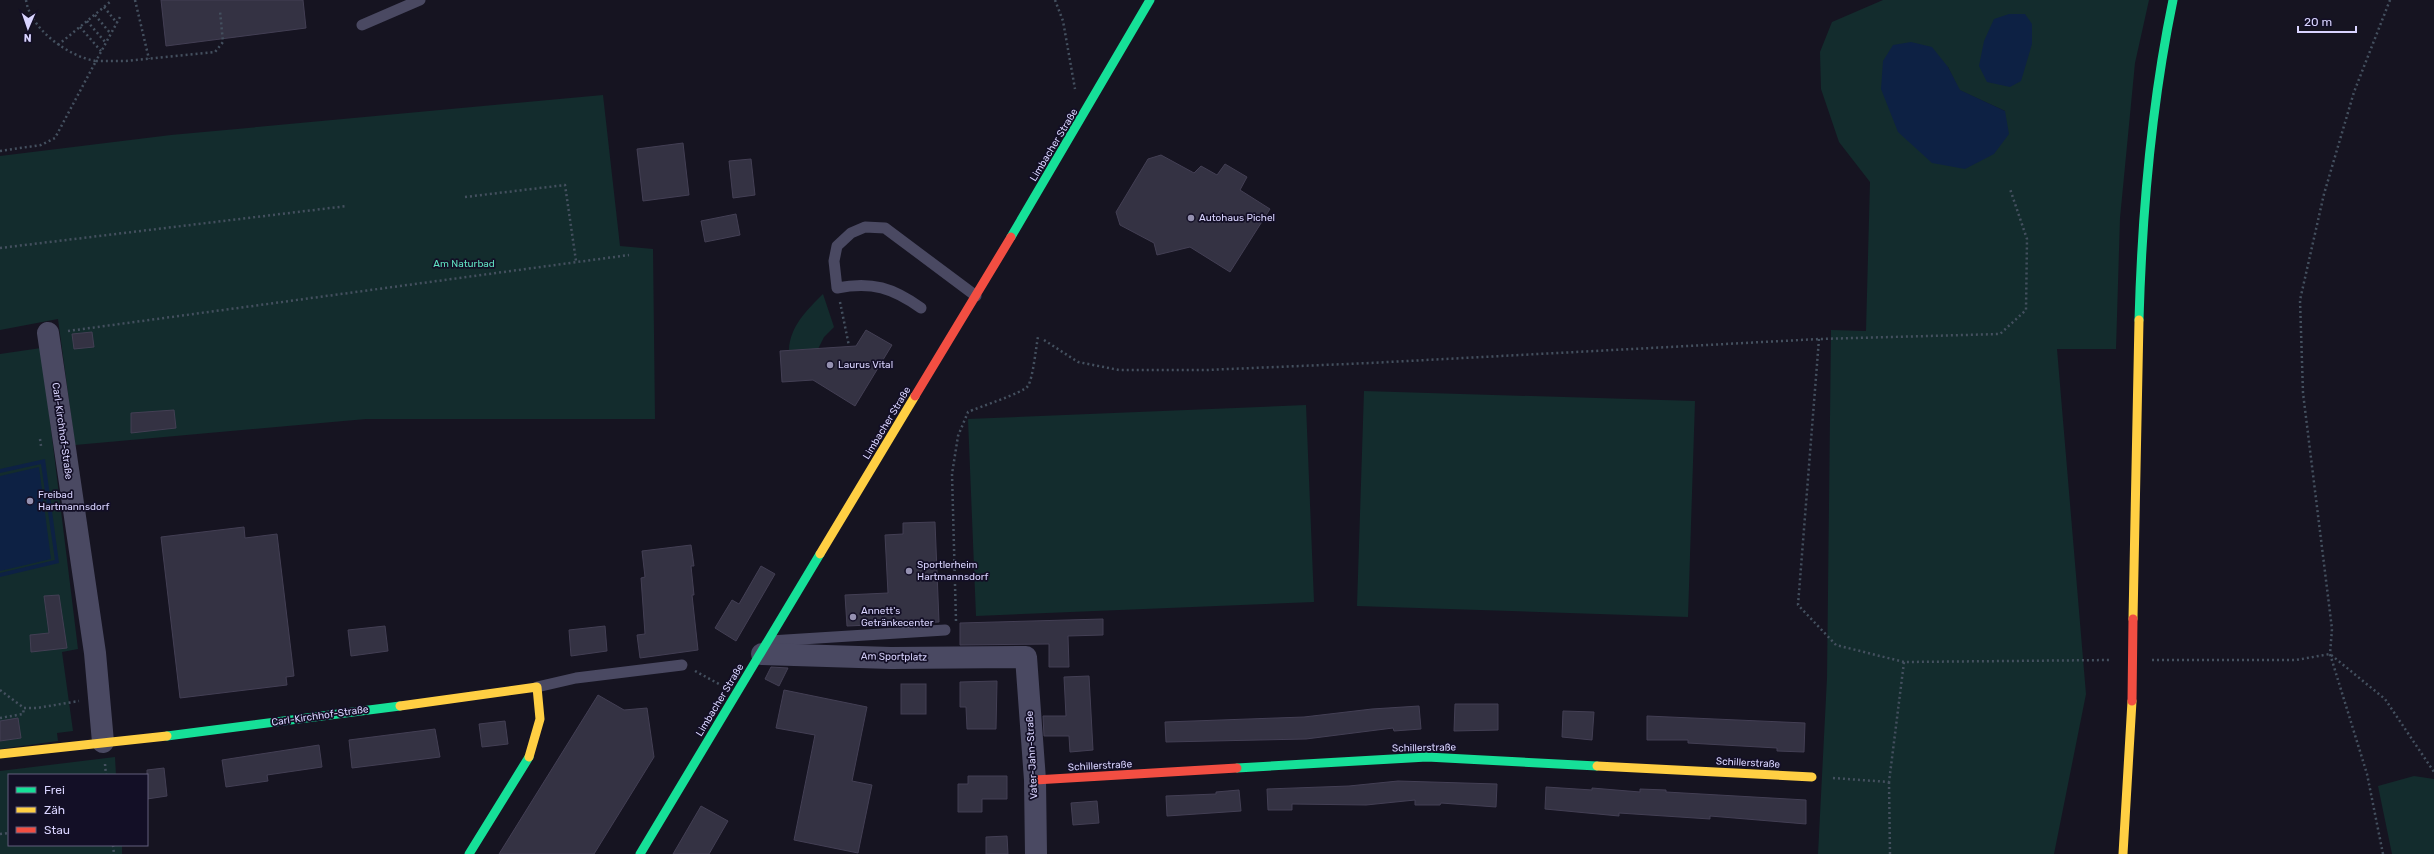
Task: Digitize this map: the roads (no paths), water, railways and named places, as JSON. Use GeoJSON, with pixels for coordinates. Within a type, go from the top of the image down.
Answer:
{"type":"FeatureCollection","features":[{"type":"Feature","properties":{"kind":"street","name":"Limbacher Straße"},"geometry":{"type":"LineString","coordinates":[[640,854],[976,296],[1093,100],[1150,0]]}},
{"type":"Feature","properties":{"kind":"street"},"geometry":{"type":"LineString","coordinates":[[2123,854],[2132,701],[2141,244],[2150,145],[2161,62],[2173,0]]}},
{"type":"Feature","properties":{"kind":"street","name":"Carl-Kirchhof-Straße"},"geometry":{"type":"LineString","coordinates":[[48,333],[95,653],[103,742]]}},
{"type":"Feature","properties":{"kind":"street","name":"Am Sportplatz"},"geometry":{"type":"LineString","coordinates":[[766,647],[892,658],[1026,657]]}},
{"type":"Feature","properties":{"kind":"street","name":"Vater-Jahn-Straße"},"geometry":{"type":"LineString","coordinates":[[1026,657],[1035,780],[1036,854]]}},
{"type":"Feature","properties":{"kind":"street"},"geometry":{"type":"LineString","coordinates":[[469,854],[532,752],[540,719],[537,687]]}},
{"type":"Feature","properties":{"kind":"street","name":"Carl-Kirchhof-Straße"},"geometry":{"type":"LineString","coordinates":[[0,754],[244,727],[537,687]]}},
{"type":"Feature","properties":{"kind":"street","name":"Schillerstraße"},"geometry":{"type":"LineString","coordinates":[[1035,780],[1427,757],[1812,777]]}},
{"type":"Feature","properties":{"kind":"lane"},"geometry":{"type":"LineString","coordinates":[[362,25],[420,0]]}},
{"type":"Feature","properties":{"kind":"lane"},"geometry":{"type":"LineString","coordinates":[[921,308],[904,296],[880,286],[854,284],[837,288],[834,261],[837,246],[850,232],[865,227],[885,228],[976,296]]}},
{"type":"Feature","properties":{"kind":"lane"},"geometry":{"type":"LineString","coordinates":[[766,647],[945,630]]}},
{"type":"Feature","properties":{"kind":"lane","name":"Carl-Kirchhof-Straße"},"geometry":{"type":"LineString","coordinates":[[537,687],[576,678],[682,665]]}},
{"type":"Feature","properties":{"kind":"water"},"geometry":{"type":"Polygon","coordinates":[[[2009,14],[2025,14],[2032,24],[2032,44],[2021,81],[2010,87],[1987,82],[1979,66],[1984,41],[1994,19],[2009,14]]]}},
{"type":"Feature","properties":{"kind":"water"},"geometry":{"type":"Polygon","coordinates":[[[1911,42],[1932,47],[1948,67],[1960,90],[2005,111],[2009,134],[1994,154],[1965,169],[1932,163],[1898,132],[1881,89],[1883,61],[1893,45],[1911,42]]]}},
{"type":"Feature","properties":{"kind":"water"},"geometry":{"type":"Polygon","coordinates":[[[45,459],[59,563],[0,577],[0,573],[55,560],[41,464],[0,473],[0,469],[45,459]]]}},
{"type":"Feature","properties":{"kind":"water"},"geometry":{"type":"Polygon","coordinates":[[[39,467],[51,559],[0,571],[0,476],[39,467]]]}},
{"type":"Feature","properties":{"kind":"place","name":"Autohaus Pichel"},"geometry":{"type":"Point","coordinates":[1191,218]}},
{"type":"Feature","properties":{"kind":"place","name":"Laurus Vital"},"geometry":{"type":"Point","coordinates":[830,365]}},
{"type":"Feature","properties":{"kind":"place","name":"Freibad Hartmannsdorf"},"geometry":{"type":"Point","coordinates":[30,501]}},
{"type":"Feature","properties":{"kind":"place","name":"Sportlerheim Hartmannsdorf"},"geometry":{"type":"Point","coordinates":[909,571]}},
{"type":"Feature","properties":{"kind":"place","name":"Annett's Getränkecenter"},"geometry":{"type":"Point","coordinates":[853,617]}},
{"type":"Feature","properties":{"kind":"park label","name":"Am Naturbad"},"geometry":{"type":"Point","coordinates":[464,264]}}]}
